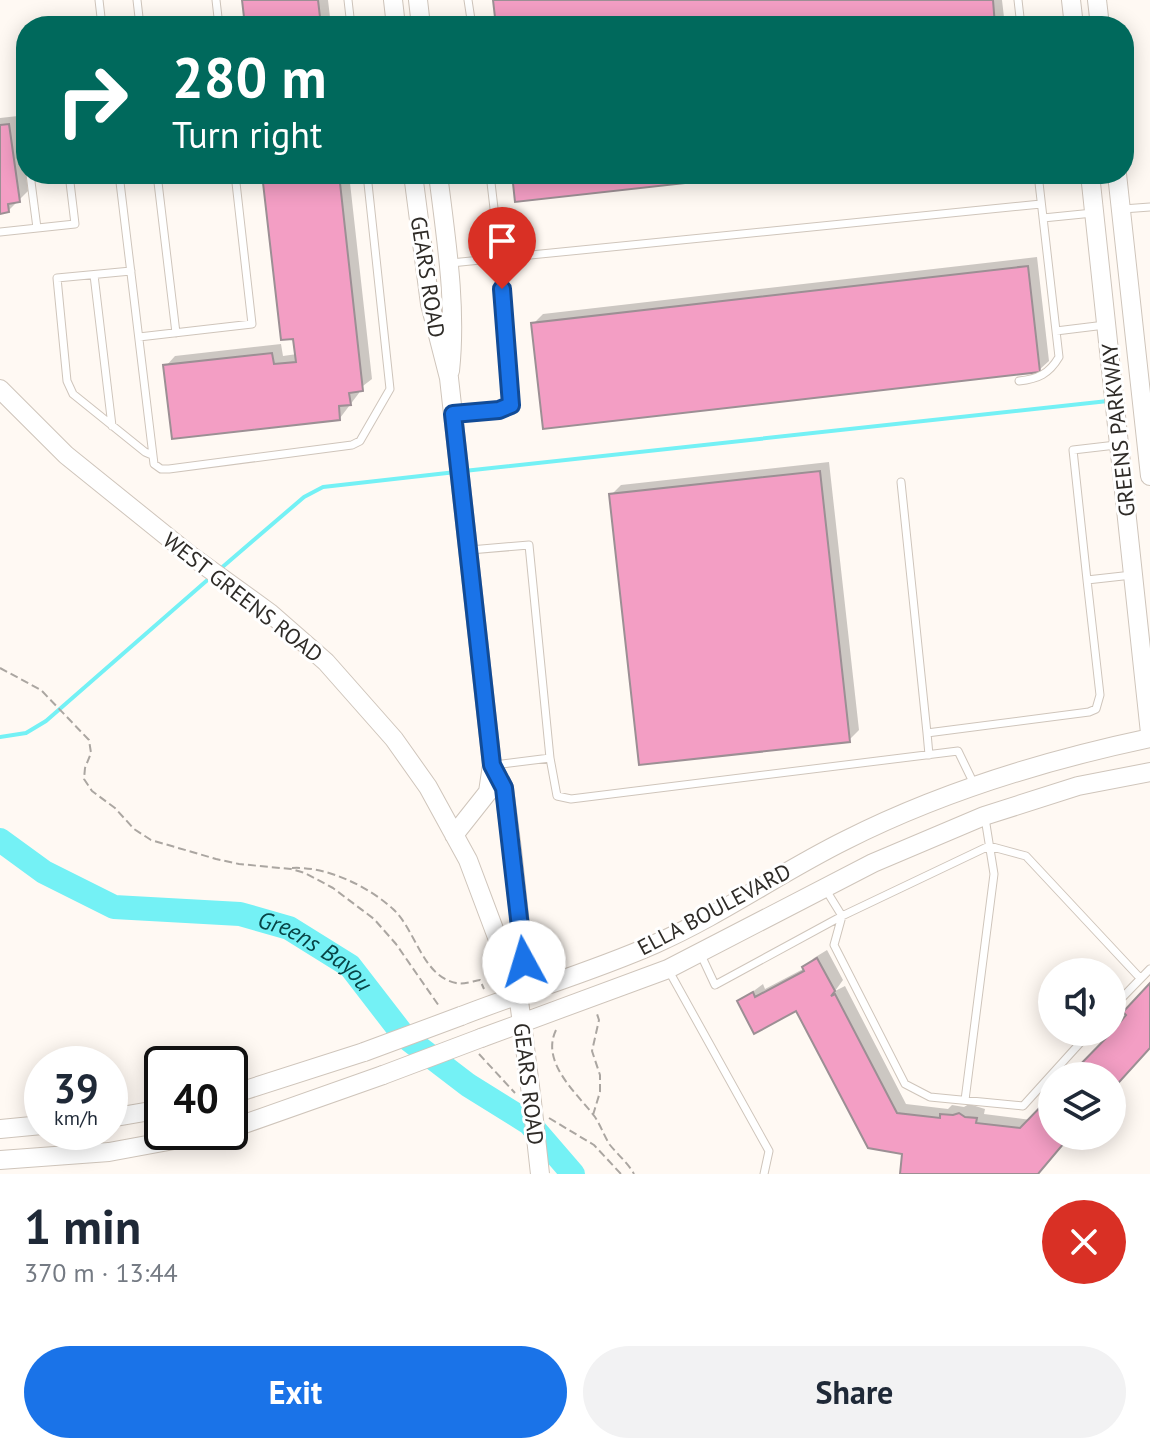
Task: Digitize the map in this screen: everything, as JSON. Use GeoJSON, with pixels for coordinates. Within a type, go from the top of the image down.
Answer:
{"type":"FeatureCollection","features":[{"type":"Feature","properties":{"kind":"main road","name":"GEARS ROAD"},"geometry":{"type":"LineString","coordinates":[[414,184],[430,304],[449,378],[492,765],[488,792],[454,835],[468,860],[518,993],[540,1174]]}},
{"type":"Feature","properties":{"kind":"main road","name":"GEARS ROAD"},"geometry":{"type":"LineString","coordinates":[[439,184],[449,263],[453,343],[449,378]]}},
{"type":"Feature","properties":{"kind":"main road","name":"GREENS PARKWAY"},"geometry":{"type":"LineString","coordinates":[[1091,184],[1120,445],[1142,574],[1150,736]]}},
{"type":"Feature","properties":{"kind":"main road","name":"GREENS PARKWAY"},"geometry":{"type":"LineString","coordinates":[[1118,184],[1141,365],[1150,476]]}},
{"type":"Feature","properties":{"kind":"main road"},"geometry":{"type":"LineString","coordinates":[[1095,213],[1121,209]]}},
{"type":"Feature","properties":{"kind":"main road","name":"WEST GREENS ROAD"},"geometry":{"type":"LineString","coordinates":[[0,389],[66,455],[190,555],[270,613],[326,662],[394,739],[428,787],[454,835]]}},
{"type":"Feature","properties":{"kind":"main road","name":"ELLA BOULEVARD"},"geometry":{"type":"LineString","coordinates":[[248,1089],[364,1052],[655,944],[881,823],[975,786],[1150,736]]}},
{"type":"Feature","properties":{"kind":"main road","name":"GEARS ROAD"},"geometry":{"type":"LineString","coordinates":[[492,765],[504,788],[514,864],[524,962],[518,993]]}},
{"type":"Feature","properties":{"kind":"main road","name":"ELLA BOULEVARD"},"geometry":{"type":"LineString","coordinates":[[248,1123],[383,1075],[480,1046],[522,1023],[668,969],[873,863],[984,816],[1078,786],[1150,772]]}},
{"type":"Feature","properties":{"kind":"main road"},"geometry":{"type":"LineString","coordinates":[[975,786],[984,816]]}},
{"type":"Feature","properties":{"kind":"main road"},"geometry":{"type":"LineString","coordinates":[[809,859],[825,887]]}},
{"type":"Feature","properties":{"kind":"main road"},"geometry":{"type":"LineString","coordinates":[[655,944],[668,969]]}},
{"type":"Feature","properties":{"kind":"main road"},"geometry":{"type":"LineString","coordinates":[[0,1129],[24,1127]]}},
{"type":"Feature","properties":{"kind":"main road"},"geometry":{"type":"LineString","coordinates":[[0,1160],[109,1152],[144,1146]]}},
{"type":"Feature","properties":{"kind":"lane"},"geometry":{"type":"LineString","coordinates":[[31,184],[37,228]]}},
{"type":"Feature","properties":{"kind":"lane"},"geometry":{"type":"LineString","coordinates":[[0,232],[75,224],[70,184]]}},
{"type":"Feature","properties":{"kind":"lane"},"geometry":{"type":"LineString","coordinates":[[120,184],[152,455],[154,464],[161,469],[352,445],[360,441],[390,389],[368,184]]}},
{"type":"Feature","properties":{"kind":"lane"},"geometry":{"type":"LineString","coordinates":[[158,184],[176,333]]}},
{"type":"Feature","properties":{"kind":"lane"},"geometry":{"type":"LineString","coordinates":[[139,337],[252,324],[236,184]]}},
{"type":"Feature","properties":{"kind":"lane"},"geometry":{"type":"LineString","coordinates":[[453,414],[499,410],[511,405],[491,184]]}},
{"type":"Feature","properties":{"kind":"lane"},"geometry":{"type":"LineString","coordinates":[[1019,381],[1035,379],[1052,369],[1059,357],[1039,184]]}},
{"type":"Feature","properties":{"kind":"lane"},"geometry":{"type":"LineString","coordinates":[[449,263],[1041,204]]}},
{"type":"Feature","properties":{"kind":"lane"},"geometry":{"type":"LineString","coordinates":[[1121,209],[1150,207]]}},
{"type":"Feature","properties":{"kind":"lane"},"geometry":{"type":"LineString","coordinates":[[1043,218],[1095,213]]}},
{"type":"Feature","properties":{"kind":"lane"},"geometry":{"type":"LineString","coordinates":[[131,271],[57,278],[67,381],[73,394],[152,455]]}},
{"type":"Feature","properties":{"kind":"lane"},"geometry":{"type":"LineString","coordinates":[[94,275],[112,426]]}},
{"type":"Feature","properties":{"kind":"lane"},"geometry":{"type":"LineString","coordinates":[[1056,331],[1107,325]]}},
{"type":"Feature","properties":{"kind":"lane"},"geometry":{"type":"LineString","coordinates":[[927,733],[1096,709],[1100,695],[1073,450],[1120,445]]}},
{"type":"Feature","properties":{"kind":"lane"},"geometry":{"type":"LineString","coordinates":[[901,482],[929,755]]}},
{"type":"Feature","properties":{"kind":"lane"},"geometry":{"type":"LineString","coordinates":[[469,550],[529,545],[550,758],[557,796],[571,799],[958,751],[975,786]]}},
{"type":"Feature","properties":{"kind":"lane"},"geometry":{"type":"LineString","coordinates":[[1087,580],[1142,574]]}},
{"type":"Feature","properties":{"kind":"lane"},"geometry":{"type":"LineString","coordinates":[[492,765],[550,758]]}},
{"type":"Feature","properties":{"kind":"lane"},"geometry":{"type":"LineString","coordinates":[[965,1100],[994,874],[984,816]]}},
{"type":"Feature","properties":{"kind":"lane"},"geometry":{"type":"LineString","coordinates":[[700,953],[715,985],[842,916],[989,846],[1026,856],[1140,978]]}},
{"type":"Feature","properties":{"kind":"lane"},"geometry":{"type":"LineString","coordinates":[[825,887],[842,916],[834,945],[905,1084],[930,1097],[1023,1106],[1077,1046]]}},
{"type":"Feature","properties":{"kind":"lane"},"geometry":{"type":"LineString","coordinates":[[668,969],[769,1151],[764,1174]]}},
{"type":"Feature","properties":{"kind":"lane"},"geometry":{"type":"LineString","coordinates":[[1126,993],[1150,969]]}},
{"type":"Feature","properties":{"kind":"path"},"geometry":{"type":"LineString","coordinates":[[0,668],[41,690],[89,740],[91,753],[84,779],[92,791],[115,808],[134,829],[151,840],[216,859],[327,872],[393,909],[439,974],[459,984],[480,980],[486,992]]}},
{"type":"Feature","properties":{"kind":"path"},"geometry":{"type":"LineString","coordinates":[[291,869],[333,888],[374,919],[396,944],[441,1009]]}},
{"type":"Feature","properties":{"kind":"path"},"geometry":{"type":"LineString","coordinates":[[593,1115],[600,1092],[600,1075],[592,1051],[599,1020],[597,1013]]}},
{"type":"Feature","properties":{"kind":"path"},"geometry":{"type":"LineString","coordinates":[[556,1030],[553,1036],[555,1059],[609,1144],[634,1174]]}},
{"type":"Feature","properties":{"kind":"path"},"geometry":{"type":"LineString","coordinates":[[480,1046],[518,1095]]}},
{"type":"Feature","properties":{"kind":"path"},"geometry":{"type":"LineString","coordinates":[[539,1113],[594,1145],[621,1174]]}},
{"type":"Feature","properties":{"kind":"building"},"geometry":{"type":"Polygon","coordinates":[[[242,0],[318,0],[320,16],[244,16],[242,0]]]}},
{"type":"Feature","properties":{"kind":"building"},"geometry":{"type":"Polygon","coordinates":[[[493,0],[993,0],[994,16],[495,16],[493,0]]]}},
{"type":"Feature","properties":{"kind":"building"},"geometry":{"type":"Polygon","coordinates":[[[9,124],[20,202],[8,204],[9,212],[0,214],[0,125],[9,124]]]}},
{"type":"Feature","properties":{"kind":"building"},"geometry":{"type":"Polygon","coordinates":[[[263,184],[340,184],[363,391],[349,393],[351,405],[339,406],[340,420],[172,439],[163,365],[272,353],[274,364],[296,362],[293,339],[281,340],[263,184]]]}},
{"type":"Feature","properties":{"kind":"building"},"geometry":{"type":"Polygon","coordinates":[[[513,184],[677,184],[515,202],[513,184]]]}},
{"type":"Feature","properties":{"kind":"building"},"geometry":{"type":"Polygon","coordinates":[[[1028,266],[1040,372],[543,429],[531,323],[1028,266]]]}},
{"type":"Feature","properties":{"kind":"building"},"geometry":{"type":"Polygon","coordinates":[[[820,471],[850,742],[639,765],[609,494],[820,471]]]}},
{"type":"Feature","properties":{"kind":"building"},"geometry":{"type":"Polygon","coordinates":[[[817,958],[835,991],[831,996],[835,994],[897,1113],[940,1118],[940,1114],[959,1113],[977,1118],[976,1123],[1020,1128],[1038,1109],[1038,1150],[1058,1150],[1038,1174],[900,1174],[902,1154],[868,1148],[796,1011],[754,1034],[737,1001],[753,992],[755,997],[804,971],[802,967],[817,958]]]}},
{"type":"Feature","properties":{"kind":"building"},"geometry":{"type":"Polygon","coordinates":[[[1150,983],[1150,1048],[1126,1075],[1126,1062],[1083,1062],[1098,1046],[1126,1046],[1126,1009],[1150,983]]]}},
{"type":"Feature","properties":{"kind":"waterway"},"geometry":{"type":"LineString","coordinates":[[464,471],[1108,401]]}},
{"type":"Feature","properties":{"kind":"waterway"},"geometry":{"type":"LineString","coordinates":[[219,570],[304,497],[323,487],[456,472]]}},
{"type":"Feature","properties":{"kind":"waterway"},"geometry":{"type":"LineString","coordinates":[[0,737],[26,733],[46,721],[212,576]]}},
{"type":"Feature","properties":{"kind":"waterway","name":"Greens Bayou"},"geometry":{"type":"LineString","coordinates":[[0,840],[44,872],[114,907],[240,914],[289,928],[350,966],[404,1036],[468,1085],[529,1123],[573,1174]]}},
{"type":"Feature","properties":{"kind":"route"},"geometry":{"type":"LineString","coordinates":[[502,289],[511,405],[499,410],[453,414],[489,716],[492,765],[504,788],[524,962]]}}]}
